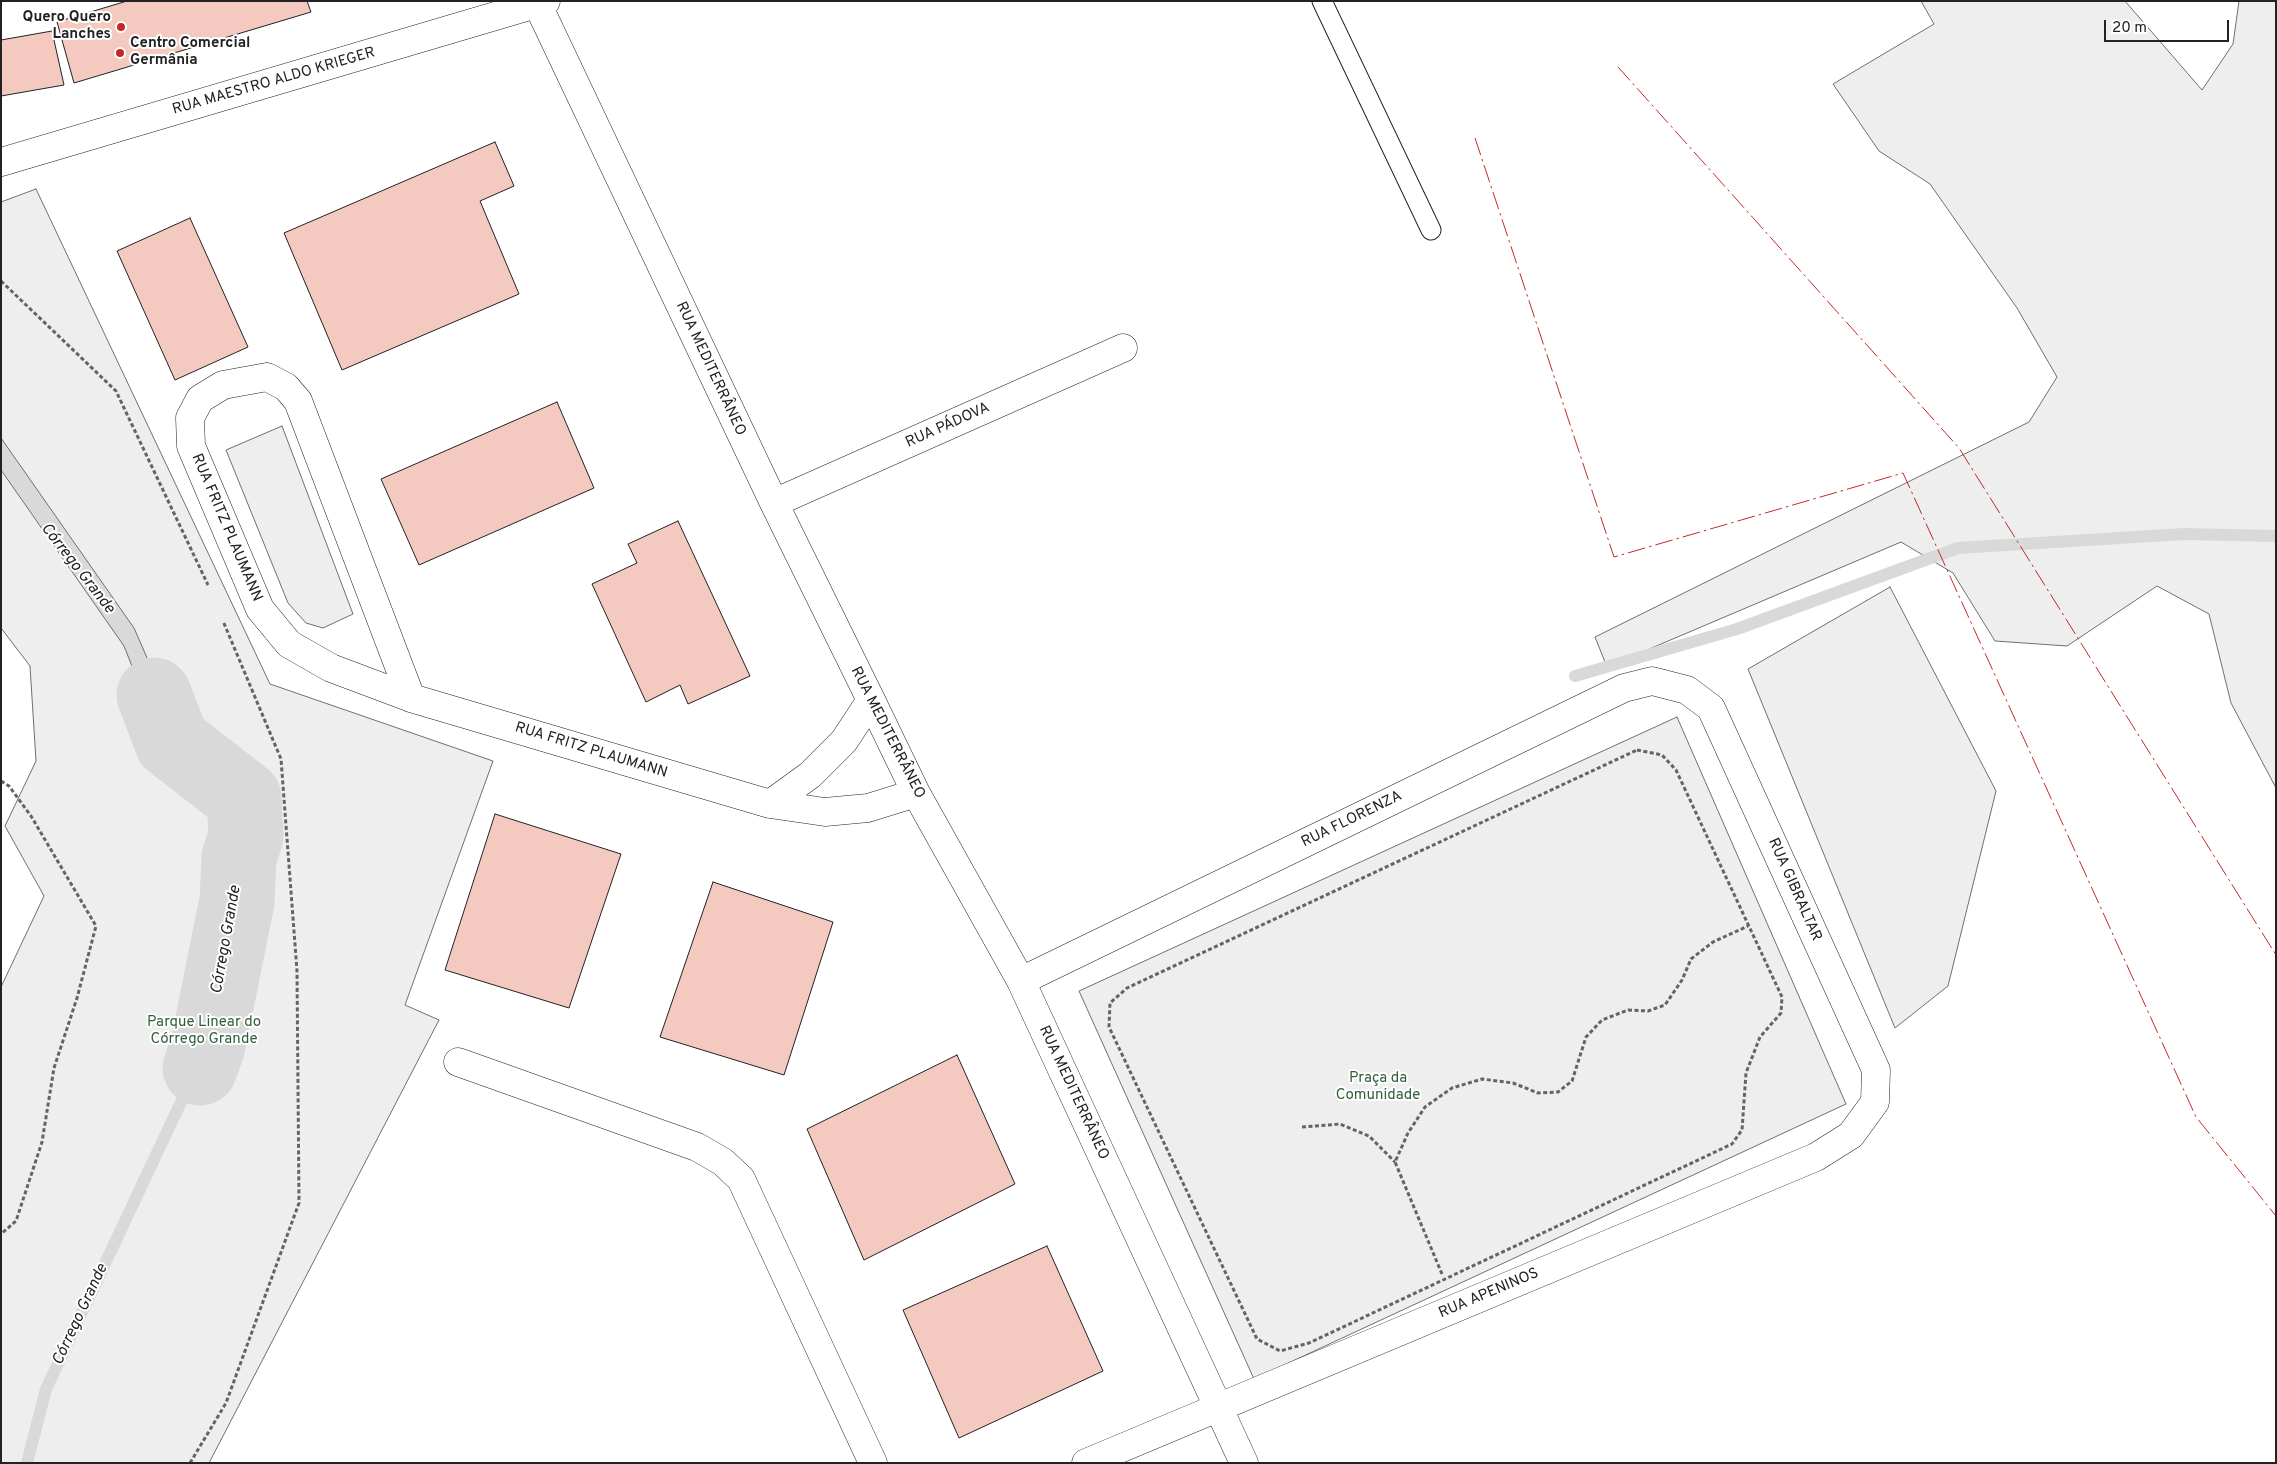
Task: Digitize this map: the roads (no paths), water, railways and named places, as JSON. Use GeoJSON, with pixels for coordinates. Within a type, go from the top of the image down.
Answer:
{"type":"FeatureCollection","features":[{"type":"Feature","properties":{"kind":"street","name":"RUA MAESTRO ALDO KRIEGER"},"geometry":{"type":"LineString","coordinates":[[1,162],[540,2]]}},
{"type":"Feature","properties":{"kind":"street","name":"RUA MEDITERRÂNEO"},"geometry":{"type":"LineString","coordinates":[[540,2],[774,503],[916,793],[1021,980],[1244,1463]]}},
{"type":"Feature","properties":{"kind":"street","name":"RUA PÁDOVA"},"geometry":{"type":"LineString","coordinates":[[774,503],[1123,348]]}},
{"type":"Feature","properties":{"kind":"street","name":"RUA FRITZ PLAUMANN"},"geometry":{"type":"LineString","coordinates":[[411,698],[298,401],[286,387],[267,377],[223,385],[200,399],[190,418],[191,446],[260,609],[288,644],[331,668],[411,698],[770,804],[825,812],[868,808],[916,793]]}},
{"type":"Feature","properties":{"kind":"street","name":"RUA FLORENZA"},"geometry":{"type":"LineString","coordinates":[[1021,980],[1624,688],[1652,682],[1688,690]]}},
{"type":"Feature","properties":{"kind":"street","name":"RUA GIBRALTAR"},"geometry":{"type":"LineString","coordinates":[[1688,690],[1711,708],[1720,726],[1876,1070],[1875,1102]]}},
{"type":"Feature","properties":{"kind":"street"},"geometry":{"type":"LineString","coordinates":[[770,804],[810,775],[844,741],[871,700]]}},
{"type":"Feature","properties":{"kind":"street"},"geometry":{"type":"LineString","coordinates":[[458,1062],[697,1146],[729,1168],[741,1179],[873,1463]]}},
{"type":"Feature","properties":{"kind":"street","name":"RUA APENINOS"},"geometry":{"type":"LineString","coordinates":[[1086,1463],[1816,1157],[1851,1135],[1875,1102]]}},
{"type":"Feature","properties":{"kind":"lane"},"geometry":{"type":"LineString","coordinates":[[1322,1],[1431,230]]}},
{"type":"Feature","properties":{"kind":"water"},"geometry":{"type":"Polygon","coordinates":[[[1,438],[134,628],[162,692],[177,736],[192,747],[238,805],[250,871],[213,1074],[200,1068],[239,858],[231,812],[164,747],[124,646],[1,470],[1,438]]]}},
{"type":"Feature","properties":{"kind":"waterway"},"geometry":{"type":"LineString","coordinates":[[1575,676],[1737,629],[1958,548],[2184,534],[2276,536]]}},
{"type":"Feature","properties":{"kind":"waterway","name":"Córrego Grande"},"geometry":{"type":"LineString","coordinates":[[154,695],[172,742],[244,798],[246,836],[239,858],[237,901],[208,1045],[200,1068]]}},
{"type":"Feature","properties":{"kind":"waterway","name":"Córrego Grande"},"geometry":{"type":"LineString","coordinates":[[27,1463],[46,1389],[189,1085],[200,1068]]}},
{"type":"Feature","properties":{"kind":"place","name":"Quero Quero Lanches"},"geometry":{"type":"Point","coordinates":[121,27]}},
{"type":"Feature","properties":{"kind":"place","name":"Centro Comercial Germânia"},"geometry":{"type":"Point","coordinates":[120,53]}},
{"type":"Feature","properties":{"kind":"park label","name":"Parque Linear do Córrego Grande"},"geometry":{"type":"Point","coordinates":[204,1032]}},
{"type":"Feature","properties":{"kind":"park label","name":"Praça da Comunidade"},"geometry":{"type":"Point","coordinates":[1378,1088]}}]}
